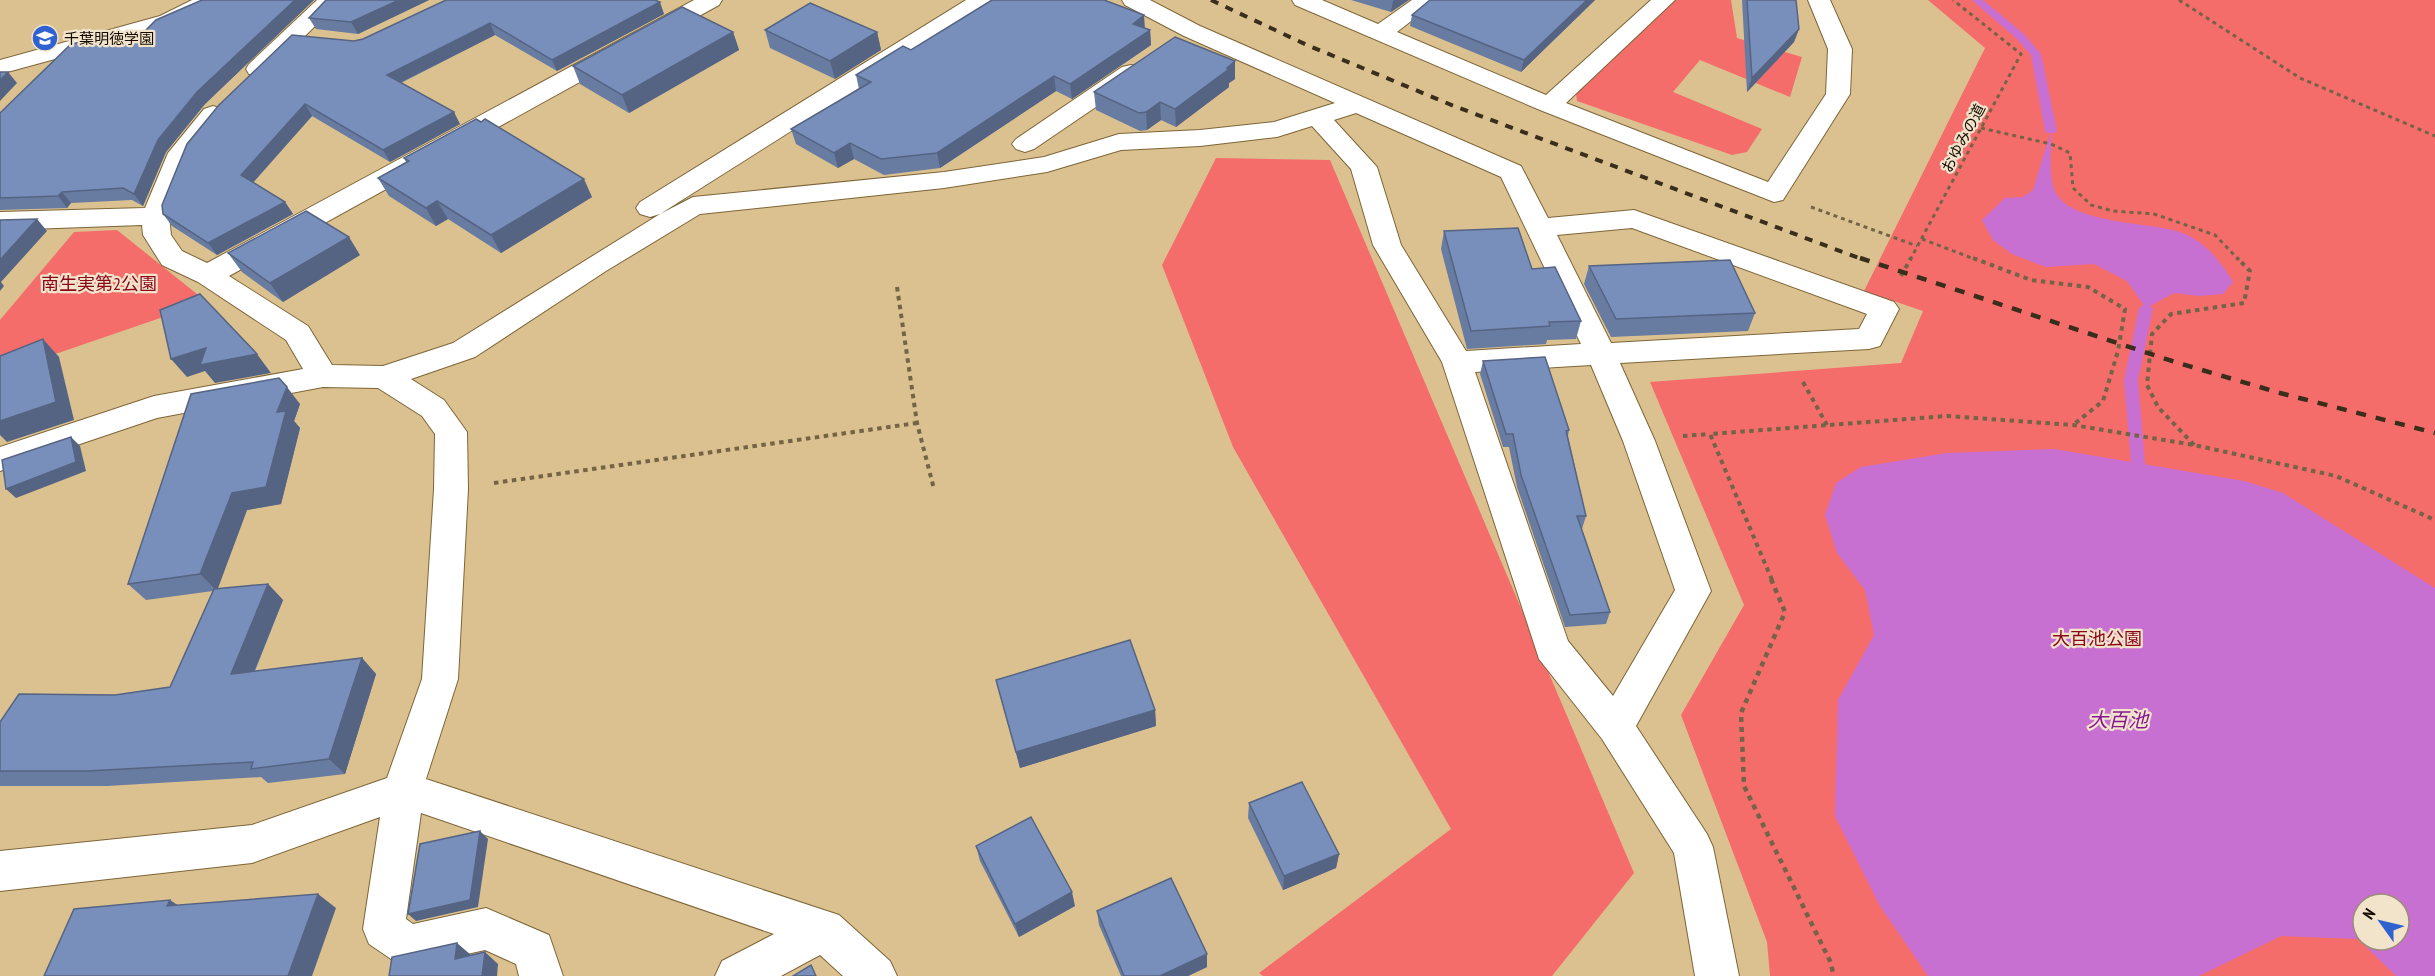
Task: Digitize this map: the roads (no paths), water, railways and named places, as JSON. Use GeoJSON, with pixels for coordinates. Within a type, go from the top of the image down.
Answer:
{"type":"FeatureCollection","features":[{"type":"Feature","properties":{"kind":"street"},"geometry":{"type":"LineString","coordinates":[[0,67],[168,21],[210,0]]}},
{"type":"Feature","properties":{"kind":"street"},"geometry":{"type":"LineString","coordinates":[[323,375],[297,333],[208,275],[172,258],[156,235],[155,216],[181,153],[236,90],[330,0]]}},
{"type":"Feature","properties":{"kind":"street"},"geometry":{"type":"LineString","coordinates":[[208,275],[711,0]]}},
{"type":"Feature","properties":{"kind":"street"},"geometry":{"type":"LineString","coordinates":[[384,377],[981,0]]}},
{"type":"Feature","properties":{"kind":"street"},"geometry":{"type":"LineString","coordinates":[[1132,0],[1172,44],[1358,104],[1512,171],[1602,354],[1639,441],[1693,591],[1615,727]]}},
{"type":"Feature","properties":{"kind":"street"},"geometry":{"type":"LineString","coordinates":[[1302,0],[1549,105],[1774,194],[1838,94],[1840,48],[1819,0]]}},
{"type":"Feature","properties":{"kind":"street"},"geometry":{"type":"LineString","coordinates":[[1380,34],[1427,0]]}},
{"type":"Feature","properties":{"kind":"street"},"geometry":{"type":"LineString","coordinates":[[1549,105],[1664,0]]}},
{"type":"Feature","properties":{"kind":"street"},"geometry":{"type":"LineString","coordinates":[[291,36],[326,40]]}},
{"type":"Feature","properties":{"kind":"street"},"geometry":{"type":"LineString","coordinates":[[1025,144],[1172,44]]}},
{"type":"Feature","properties":{"kind":"street"},"geometry":{"type":"LineString","coordinates":[[40,79],[71,48]]}},
{"type":"Feature","properties":{"kind":"street"},"geometry":{"type":"LineString","coordinates":[[0,459],[154,407],[323,375],[384,377],[464,350],[570,280],[693,206],[944,180],[1047,164],[1119,141],[1200,138],[1277,129],[1358,104]]}},
{"type":"Feature","properties":{"kind":"street"},"geometry":{"type":"LineString","coordinates":[[1317,117],[1364,167],[1387,245],[1457,362],[1552,648],[1615,727],[1693,846],[1717,976]]}},
{"type":"Feature","properties":{"kind":"street"},"geometry":{"type":"LineString","coordinates":[[0,220],[155,216]]}},
{"type":"Feature","properties":{"kind":"street"},"geometry":{"type":"LineString","coordinates":[[1457,362],[1869,339],[1884,309],[1634,219],[1540,228]]}},
{"type":"Feature","properties":{"kind":"street"},"geometry":{"type":"LineString","coordinates":[[384,377],[433,408],[451,432],[452,489],[440,679],[404,790],[384,929],[409,946],[486,929],[534,950],[541,976]]}},
{"type":"Feature","properties":{"kind":"street"},"geometry":{"type":"LineString","coordinates":[[0,871],[252,844],[404,790],[824,930],[875,976]]}},
{"type":"Feature","properties":{"kind":"street"},"geometry":{"type":"LineString","coordinates":[[737,976],[824,930]]}},
{"type":"Feature","properties":{"kind":"water"},"geometry":{"type":"Polygon","coordinates":[[[2051,131],[2053,186],[2061,199],[2074,209],[2091,216],[2171,230],[2193,238],[2213,254],[2233,282],[2223,294],[2199,296],[2174,293],[2146,308],[2127,281],[2094,264],[2046,267],[2012,254],[1993,240],[1982,220],[2005,198],[2023,197],[2033,190],[2051,131]]]}},
{"type":"Feature","properties":{"kind":"water","name":"大百池"},"geometry":{"type":"Polygon","coordinates":[[[2054,449],[2244,481],[2283,493],[2435,588],[2435,976],[2396,976],[2371,952],[2411,952],[2411,892],[2351,892],[2351,939],[2281,936],[2199,976],[1928,976],[1880,906],[1835,816],[1838,700],[1874,635],[1865,590],[1837,553],[1825,515],[1836,483],[1861,467],[1947,453],[2054,449]]]}},
{"type":"Feature","properties":{"kind":"waterway"},"geometry":{"type":"LineString","coordinates":[[1977,0],[2020,36],[2036,54],[2051,131]]}},
{"type":"Feature","properties":{"kind":"waterway"},"geometry":{"type":"LineString","coordinates":[[2138,464],[2131,380],[2146,308]]}},
{"type":"Feature","properties":{"kind":"railway"},"geometry":{"type":"LineString","coordinates":[[1211,0],[1307,45],[1454,106],[1864,260]]}},
{"type":"Feature","properties":{"kind":"railway"},"geometry":{"type":"LineString","coordinates":[[1860,258],[2175,362],[2280,393],[2435,433]]}},
{"type":"Feature","properties":{"kind":"place","name":"千葉明徳学園"},"geometry":{"type":"Point","coordinates":[45,38]}},
{"type":"Feature","properties":{"kind":"park label","name":"南生実第2公園"},"geometry":{"type":"Point","coordinates":[99,283]}},
{"type":"Feature","properties":{"kind":"park label","name":"大百池公園"},"geometry":{"type":"Point","coordinates":[2097,638]}}]}
